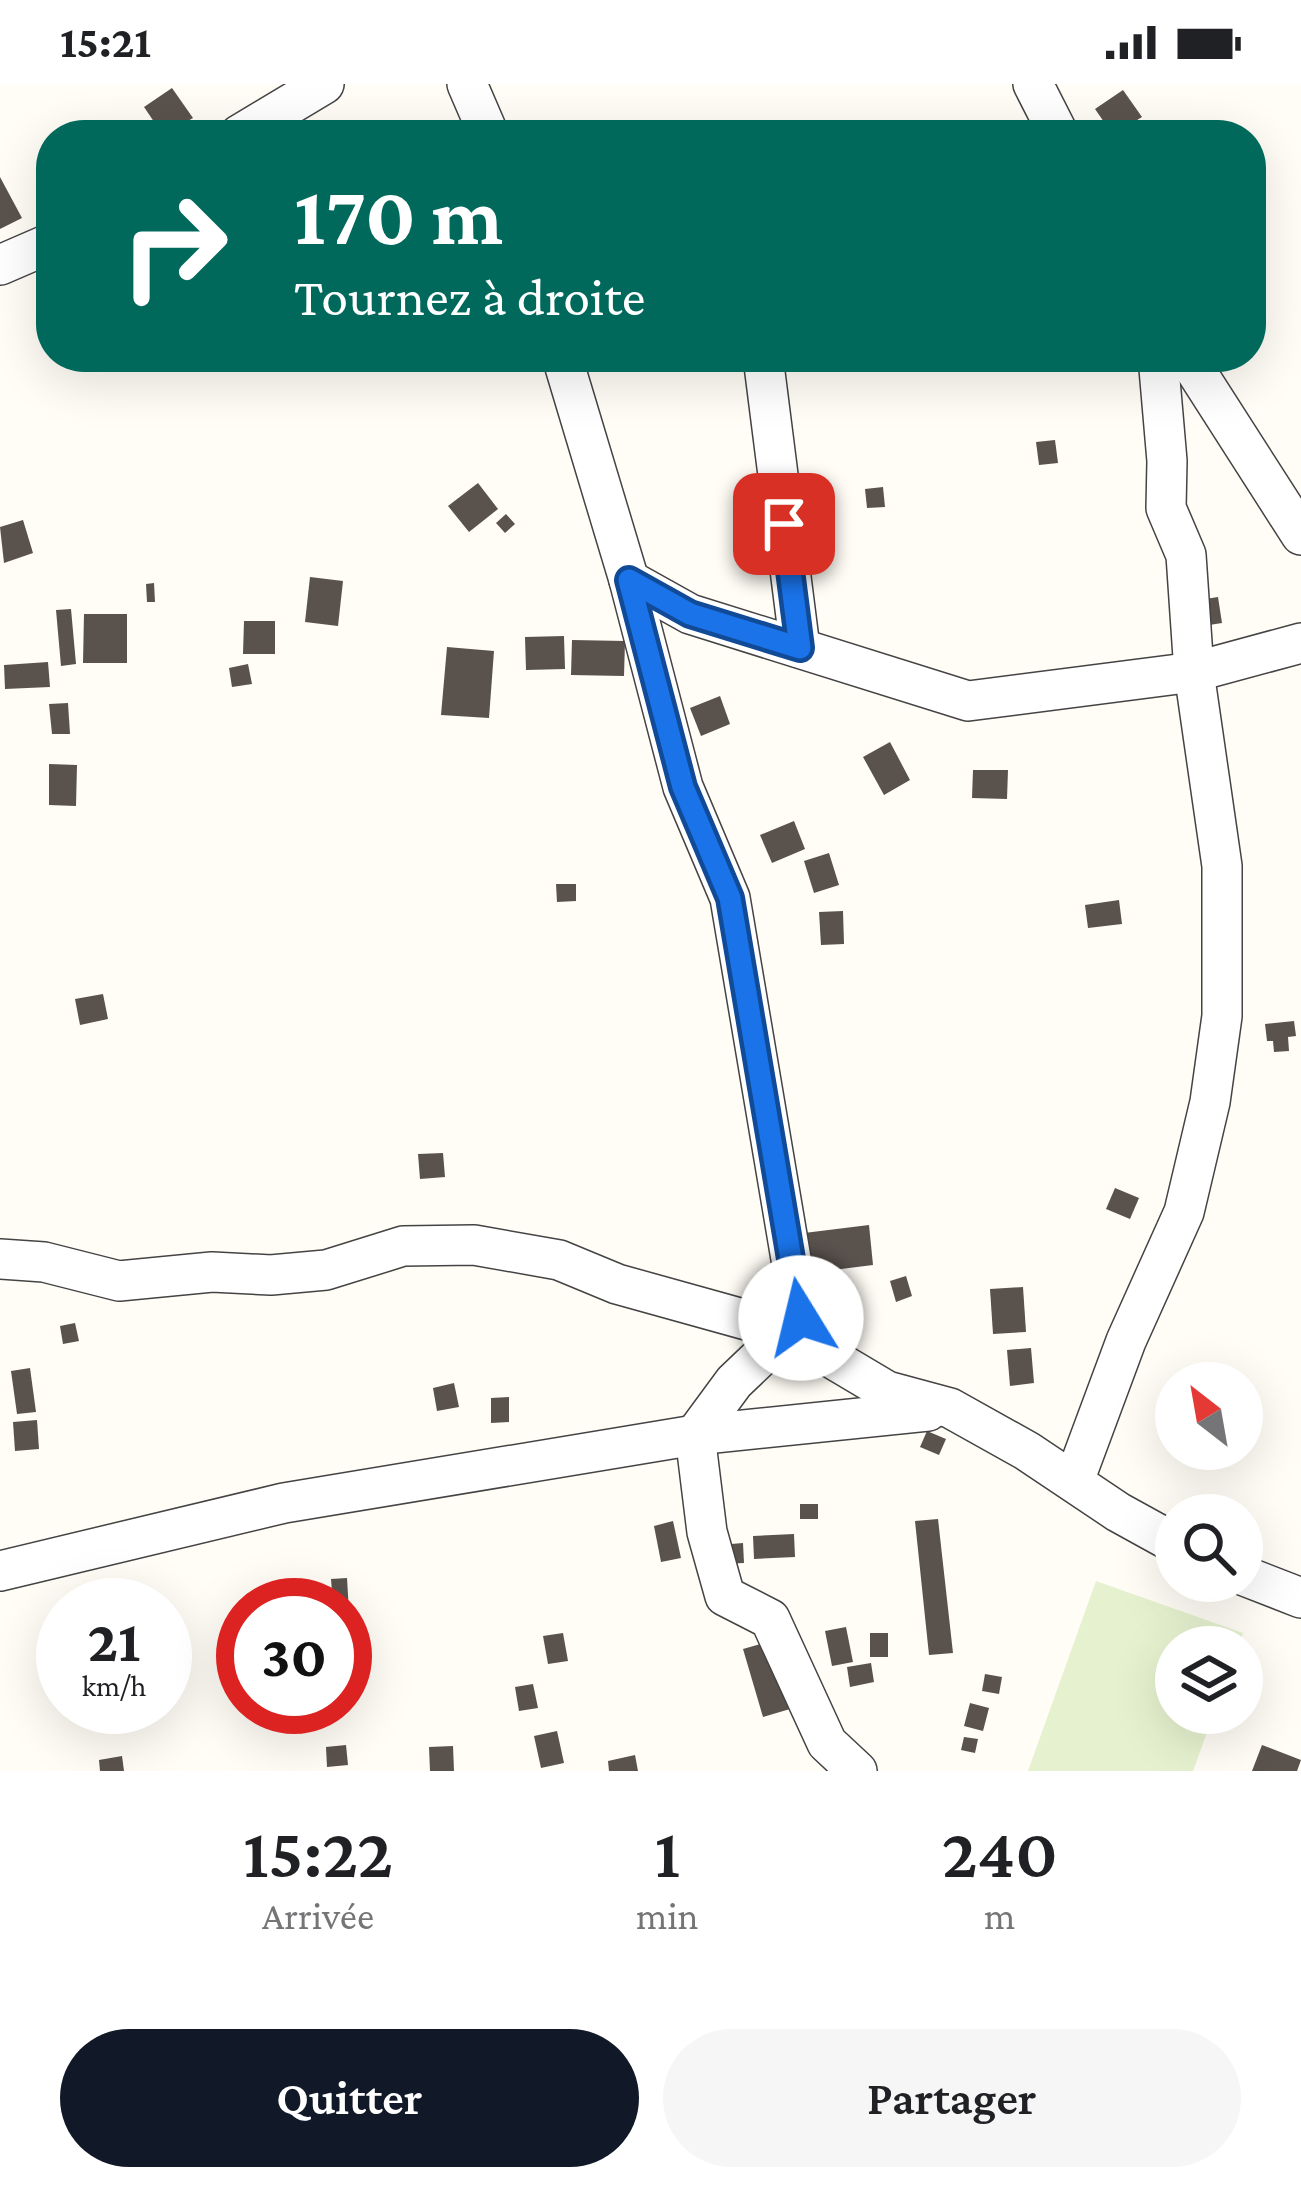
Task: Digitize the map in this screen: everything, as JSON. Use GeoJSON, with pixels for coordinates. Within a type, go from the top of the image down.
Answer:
{"type":"FeatureCollection","features":[{"type":"Feature","properties":{"kind":"street"},"geometry":{"type":"LineString","coordinates":[[264,120],[324,84]]}},
{"type":"Feature","properties":{"kind":"street"},"geometry":{"type":"LineString","coordinates":[[466,84],[482,120]]}},
{"type":"Feature","properties":{"kind":"street"},"geometry":{"type":"LineString","coordinates":[[1033,84],[1051,120]]}},
{"type":"Feature","properties":{"kind":"street"},"geometry":{"type":"LineString","coordinates":[[0,265],[36,249]]}},
{"type":"Feature","properties":{"kind":"street"},"geometry":{"type":"LineString","coordinates":[[567,372],[629,580],[683,787],[730,898],[801,1318],[734,1382],[695,1435],[707,1532],[724,1596],[770,1619],[827,1743],[857,1771]]}},
{"type":"Feature","properties":{"kind":"street"},"geometry":{"type":"LineString","coordinates":[[765,372],[800,648]]}},
{"type":"Feature","properties":{"kind":"street"},"geometry":{"type":"LineString","coordinates":[[1074,1481],[1126,1341],[1184,1212],[1222,1016],[1222,866],[1194,672],[1186,556],[1166,508],[1175,372]]}},
{"type":"Feature","properties":{"kind":"street"},"geometry":{"type":"LineString","coordinates":[[1181,372],[1301,535]]}},
{"type":"Feature","properties":{"kind":"street"},"geometry":{"type":"LineString","coordinates":[[629,580],[690,614],[968,700],[1194,672],[1301,643]]}},
{"type":"Feature","properties":{"kind":"street"},"geometry":{"type":"LineString","coordinates":[[0,1259],[44,1262],[119,1281],[212,1272],[272,1275],[326,1270],[403,1246],[474,1245],[560,1260],[617,1284],[786,1331],[887,1391],[950,1408],[1155,1533]]}},
{"type":"Feature","properties":{"kind":"street"},"geometry":{"type":"LineString","coordinates":[[0,1570],[284,1503],[695,1435],[950,1408]]}},
{"type":"Feature","properties":{"kind":"street"},"geometry":{"type":"LineString","coordinates":[[1263,1583],[1301,1598]]}},
{"type":"Feature","properties":{"kind":"green space"},"geometry":{"type":"Polygon","coordinates":[[[1096,1581],[1223,1626],[1155,1626],[1155,1734],[1206,1734],[1193,1771],[1028,1771],[1096,1581]]]}},
{"type":"Feature","properties":{"kind":"building"},"geometry":{"type":"Polygon","coordinates":[[[172,88],[193,118],[153,120],[144,107],[172,88]]]}},
{"type":"Feature","properties":{"kind":"building"},"geometry":{"type":"Polygon","coordinates":[[[1123,90],[1142,117],[1103,120],[1095,109],[1123,90]]]}},
{"type":"Feature","properties":{"kind":"building"},"geometry":{"type":"Polygon","coordinates":[[[0,177],[22,218],[0,229],[0,177]]]}},
{"type":"Feature","properties":{"kind":"building"},"geometry":{"type":"Polygon","coordinates":[[[1055,440],[1058,463],[1039,465],[1036,442],[1055,440]]]}},
{"type":"Feature","properties":{"kind":"building"},"geometry":{"type":"Polygon","coordinates":[[[478,483],[498,509],[469,532],[448,506],[478,483]]]}},
{"type":"Feature","properties":{"kind":"building"},"geometry":{"type":"Polygon","coordinates":[[[883,487],[885,507],[867,508],[865,489],[883,487]]]}},
{"type":"Feature","properties":{"kind":"building"},"geometry":{"type":"Polygon","coordinates":[[[506,514],[515,524],[505,533],[496,523],[506,514]]]}},
{"type":"Feature","properties":{"kind":"building"},"geometry":{"type":"Polygon","coordinates":[[[23,520],[33,553],[4,563],[0,527],[23,520]]]}},
{"type":"Feature","properties":{"kind":"building"},"geometry":{"type":"Polygon","coordinates":[[[310,577],[343,581],[338,626],[305,622],[310,577]]]}},
{"type":"Feature","properties":{"kind":"building"},"geometry":{"type":"Polygon","coordinates":[[[154,583],[155,602],[147,602],[146,584],[154,583]]]}},
{"type":"Feature","properties":{"kind":"building"},"geometry":{"type":"Polygon","coordinates":[[[1218,597],[1222,623],[1203,626],[1199,600],[1218,597]]]}},
{"type":"Feature","properties":{"kind":"building"},"geometry":{"type":"Polygon","coordinates":[[[71,609],[76,664],[61,666],[56,610],[71,609]]]}},
{"type":"Feature","properties":{"kind":"building"},"geometry":{"type":"Polygon","coordinates":[[[84,614],[127,614],[127,663],[83,663],[84,614]]]}},
{"type":"Feature","properties":{"kind":"building"},"geometry":{"type":"Polygon","coordinates":[[[244,621],[275,621],[275,654],[243,654],[244,621]]]}},
{"type":"Feature","properties":{"kind":"building"},"geometry":{"type":"Polygon","coordinates":[[[564,636],[565,669],[526,670],[525,637],[564,636]]]}},
{"type":"Feature","properties":{"kind":"building"},"geometry":{"type":"Polygon","coordinates":[[[572,640],[625,641],[624,676],[571,675],[572,640]]]}},
{"type":"Feature","properties":{"kind":"building"},"geometry":{"type":"Polygon","coordinates":[[[447,647],[494,651],[489,718],[441,715],[447,647]]]}},
{"type":"Feature","properties":{"kind":"building"},"geometry":{"type":"Polygon","coordinates":[[[48,662],[50,687],[5,689],[4,665],[48,662]]]}},
{"type":"Feature","properties":{"kind":"building"},"geometry":{"type":"Polygon","coordinates":[[[248,664],[252,684],[232,687],[229,668],[248,664]]]}},
{"type":"Feature","properties":{"kind":"building"},"geometry":{"type":"Polygon","coordinates":[[[720,696],[730,724],[701,736],[690,708],[720,696]]]}},
{"type":"Feature","properties":{"kind":"building"},"geometry":{"type":"Polygon","coordinates":[[[68,703],[70,734],[52,734],[49,704],[68,703]]]}},
{"type":"Feature","properties":{"kind":"building"},"geometry":{"type":"Polygon","coordinates":[[[890,742],[910,780],[884,795],[863,757],[890,742]]]}},
{"type":"Feature","properties":{"kind":"building"},"geometry":{"type":"Polygon","coordinates":[[[49,764],[77,765],[76,806],[49,805],[49,764]]]}},
{"type":"Feature","properties":{"kind":"building"},"geometry":{"type":"Polygon","coordinates":[[[973,770],[1008,770],[1007,799],[972,798],[973,770]]]}},
{"type":"Feature","properties":{"kind":"building"},"geometry":{"type":"Polygon","coordinates":[[[794,821],[805,849],[772,863],[760,835],[794,821]]]}},
{"type":"Feature","properties":{"kind":"building"},"geometry":{"type":"Polygon","coordinates":[[[829,853],[839,885],[814,893],[804,861],[829,853]]]}},
{"type":"Feature","properties":{"kind":"building"},"geometry":{"type":"Polygon","coordinates":[[[556,884],[576,884],[576,901],[557,902],[556,884]]]}},
{"type":"Feature","properties":{"kind":"building"},"geometry":{"type":"Polygon","coordinates":[[[1119,900],[1122,924],[1088,928],[1085,905],[1119,900]]]}},
{"type":"Feature","properties":{"kind":"building"},"geometry":{"type":"Polygon","coordinates":[[[843,911],[844,944],[821,945],[819,912],[843,911]]]}},
{"type":"Feature","properties":{"kind":"building"},"geometry":{"type":"Polygon","coordinates":[[[103,994],[108,1019],[80,1025],[75,999],[103,994]]]}},
{"type":"Feature","properties":{"kind":"building"},"geometry":{"type":"Polygon","coordinates":[[[1294,1021],[1296,1036],[1288,1037],[1289,1051],[1274,1052],[1265,1024],[1294,1021]]]}},
{"type":"Feature","properties":{"kind":"building"},"geometry":{"type":"Polygon","coordinates":[[[443,1153],[445,1177],[420,1179],[418,1154],[443,1153]]]}},
{"type":"Feature","properties":{"kind":"building"},"geometry":{"type":"Polygon","coordinates":[[[1115,1188],[1139,1198],[1130,1219],[1106,1209],[1115,1188]]]}},
{"type":"Feature","properties":{"kind":"building"},"geometry":{"type":"Polygon","coordinates":[[[869,1225],[873,1265],[801,1274],[796,1234],[869,1225]]]}},
{"type":"Feature","properties":{"kind":"building"},"geometry":{"type":"Polygon","coordinates":[[[906,1276],[912,1296],[896,1302],[890,1281],[906,1276]]]}},
{"type":"Feature","properties":{"kind":"building"},"geometry":{"type":"Polygon","coordinates":[[[1023,1287],[1026,1332],[993,1334],[990,1289],[1023,1287]]]}},
{"type":"Feature","properties":{"kind":"building"},"geometry":{"type":"Polygon","coordinates":[[[75,1323],[79,1341],[63,1344],[60,1326],[75,1323]]]}},
{"type":"Feature","properties":{"kind":"building"},"geometry":{"type":"Polygon","coordinates":[[[1031,1348],[1034,1383],[1010,1386],[1007,1350],[1031,1348]]]}},
{"type":"Feature","properties":{"kind":"building"},"geometry":{"type":"Polygon","coordinates":[[[30,1368],[36,1412],[17,1414],[11,1371],[30,1368]]]}},
{"type":"Feature","properties":{"kind":"building"},"geometry":{"type":"Polygon","coordinates":[[[454,1383],[459,1407],[437,1411],[433,1388],[454,1383]]]}},
{"type":"Feature","properties":{"kind":"building"},"geometry":{"type":"Polygon","coordinates":[[[509,1397],[509,1422],[491,1423],[491,1398],[509,1397]]]}},
{"type":"Feature","properties":{"kind":"building"},"geometry":{"type":"Polygon","coordinates":[[[37,1420],[39,1449],[15,1451],[13,1422],[37,1420]]]}},
{"type":"Feature","properties":{"kind":"building"},"geometry":{"type":"Polygon","coordinates":[[[927,1431],[946,1439],[939,1455],[920,1447],[927,1431]]]}},
{"type":"Feature","properties":{"kind":"building"},"geometry":{"type":"Polygon","coordinates":[[[800,1504],[818,1504],[818,1519],[800,1519],[800,1504]]]}},
{"type":"Feature","properties":{"kind":"building"},"geometry":{"type":"Polygon","coordinates":[[[938,1519],[953,1653],[929,1655],[915,1521],[938,1519]]]}},
{"type":"Feature","properties":{"kind":"building"},"geometry":{"type":"Polygon","coordinates":[[[673,1521],[681,1558],[661,1562],[654,1526],[673,1521]]]}},
{"type":"Feature","properties":{"kind":"building"},"geometry":{"type":"Polygon","coordinates":[[[794,1534],[795,1557],[754,1559],[753,1536],[794,1534]]]}},
{"type":"Feature","properties":{"kind":"building"},"geometry":{"type":"Polygon","coordinates":[[[743,1543],[744,1563],[720,1564],[719,1545],[743,1543]]]}},
{"type":"Feature","properties":{"kind":"building"},"geometry":{"type":"Polygon","coordinates":[[[846,1627],[853,1662],[832,1666],[825,1631],[846,1627]]]}},
{"type":"Feature","properties":{"kind":"building"},"geometry":{"type":"Polygon","coordinates":[[[563,1633],[568,1661],[548,1664],[543,1636],[563,1633]]]}},
{"type":"Feature","properties":{"kind":"building"},"geometry":{"type":"Polygon","coordinates":[[[870,1633],[888,1633],[888,1657],[870,1657],[870,1633]]]}},
{"type":"Feature","properties":{"kind":"building"},"geometry":{"type":"Polygon","coordinates":[[[771,1641],[790,1709],[763,1717],[743,1649],[771,1641]]]}},
{"type":"Feature","properties":{"kind":"building"},"geometry":{"type":"Polygon","coordinates":[[[871,1663],[874,1682],[850,1687],[847,1667],[871,1663]]]}},
{"type":"Feature","properties":{"kind":"building"},"geometry":{"type":"Polygon","coordinates":[[[985,1674],[1002,1677],[999,1694],[982,1691],[985,1674]]]}},
{"type":"Feature","properties":{"kind":"building"},"geometry":{"type":"Polygon","coordinates":[[[533,1684],[538,1708],[519,1711],[515,1687],[533,1684]]]}},
{"type":"Feature","properties":{"kind":"building"},"geometry":{"type":"Polygon","coordinates":[[[970,1703],[989,1708],[983,1731],[964,1726],[970,1703]]]}},
{"type":"Feature","properties":{"kind":"building"},"geometry":{"type":"Polygon","coordinates":[[[557,1731],[564,1763],[541,1768],[534,1736],[557,1731]]]}},
{"type":"Feature","properties":{"kind":"building"},"geometry":{"type":"Polygon","coordinates":[[[964,1737],[978,1739],[975,1753],[961,1750],[964,1737]]]}},
{"type":"Feature","properties":{"kind":"building"},"geometry":{"type":"Polygon","coordinates":[[[346,1745],[348,1765],[327,1767],[326,1747],[346,1745]]]}},
{"type":"Feature","properties":{"kind":"building"},"geometry":{"type":"Polygon","coordinates":[[[1262,1745],[1301,1760],[1297,1771],[1252,1771],[1262,1745]]]}},
{"type":"Feature","properties":{"kind":"building"},"geometry":{"type":"Polygon","coordinates":[[[453,1746],[454,1771],[430,1771],[429,1747],[453,1746]]]}},
{"type":"Feature","properties":{"kind":"building"},"geometry":{"type":"Polygon","coordinates":[[[635,1755],[638,1771],[609,1771],[608,1761],[635,1755]]]}},
{"type":"Feature","properties":{"kind":"building"},"geometry":{"type":"Polygon","coordinates":[[[122,1756],[124,1771],[100,1771],[99,1760],[122,1756]]]}},
{"type":"Feature","properties":{"kind":"route"},"geometry":{"type":"LineString","coordinates":[[784,524],[800,648],[690,614],[629,580],[683,787],[730,898],[801,1318]]}}]}
